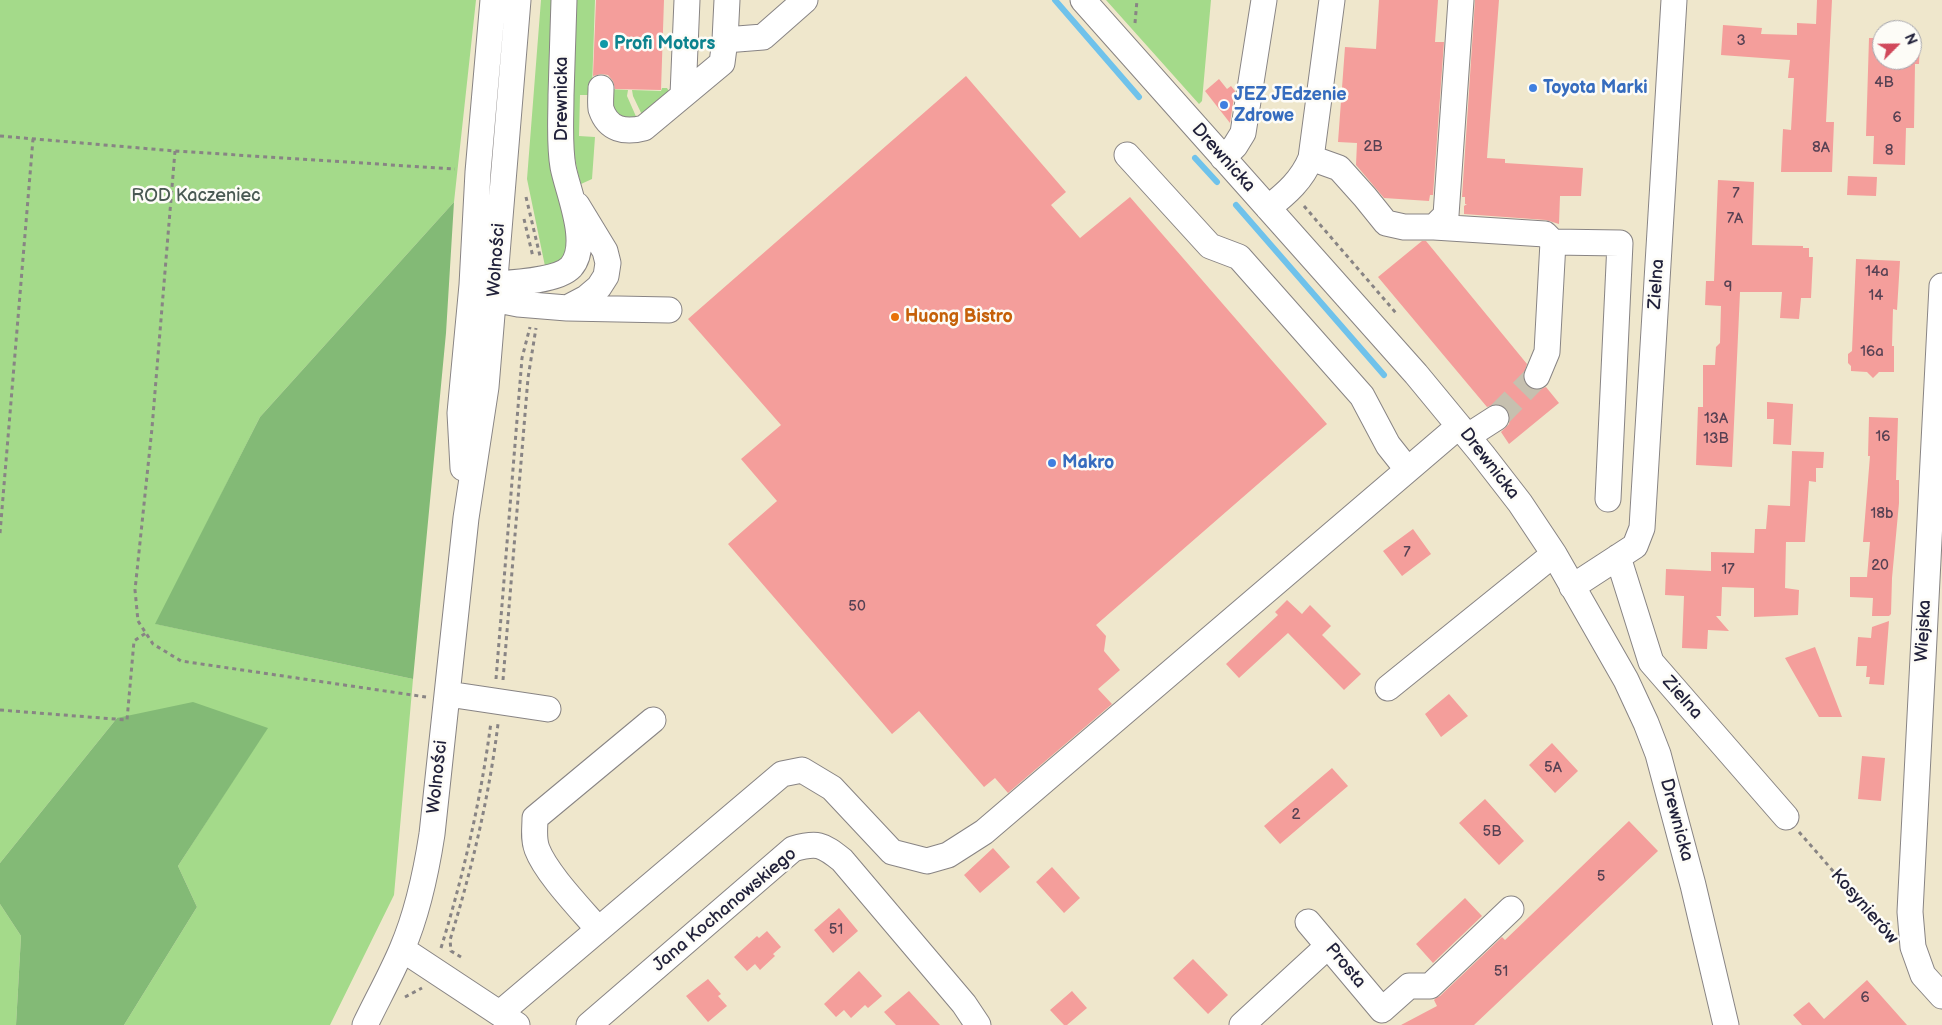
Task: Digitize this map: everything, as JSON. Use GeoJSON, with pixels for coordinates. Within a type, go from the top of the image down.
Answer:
{"type":"FeatureCollection","features":[{"type":"Feature","properties":{"kind":"street","name":"Wolności"},"geometry":{"type":"LineString","coordinates":[[365,1025],[402,949],[414,915],[426,873],[432,834],[466,518],[486,387],[486,289],[478,172],[493,0]]}},
{"type":"Feature","properties":{"kind":"street","name":"Wolności"},"geometry":{"type":"LineString","coordinates":[[486,289],[518,0]]}},
{"type":"Feature","properties":{"kind":"street","name":"Drewnicka"},"geometry":{"type":"LineString","coordinates":[[486,289],[562,275],[575,258],[578,240],[572,196],[563,168],[562,145],[564,0]]}},
{"type":"Feature","properties":{"kind":"street"},"geometry":{"type":"LineString","coordinates":[[683,95],[687,0]]}},
{"type":"Feature","properties":{"kind":"street"},"geometry":{"type":"LineString","coordinates":[[602,88],[601,108],[608,122],[619,129],[631,132],[644,128],[722,63],[726,40],[727,0]]}},
{"type":"Feature","properties":{"kind":"street"},"geometry":{"type":"LineString","coordinates":[[726,40],[763,37],[805,0]]}},
{"type":"Feature","properties":{"kind":"street","name":"Drewnicka"},"geometry":{"type":"LineString","coordinates":[[1083,0],[1416,374],[1520,503],[1554,554],[1626,680],[1658,754],[1691,877],[1726,1025]]}},
{"type":"Feature","properties":{"kind":"street"},"geometry":{"type":"LineString","coordinates":[[1223,158],[1235,146],[1243,133],[1264,0]]}},
{"type":"Feature","properties":{"kind":"street"},"geometry":{"type":"LineString","coordinates":[[1268,208],[1300,180],[1311,158],[1332,0]]}},
{"type":"Feature","properties":{"kind":"street"},"geometry":{"type":"LineString","coordinates":[[1434,227],[1446,215],[1462,0]]}},
{"type":"Feature","properties":{"kind":"street","name":"Zielna"},"geometry":{"type":"LineString","coordinates":[[1572,587],[1635,546],[1642,528],[1674,0]]}},
{"type":"Feature","properties":{"kind":"street"},"geometry":{"type":"LineString","coordinates":[[1127,155],[1210,246],[1239,257],[1362,396],[1388,445],[1408,469]]}},
{"type":"Feature","properties":{"kind":"street"},"geometry":{"type":"LineString","coordinates":[[1311,158],[1339,168],[1386,223],[1404,227],[1545,234],[1553,242],[1620,243],[1608,499]]}},
{"type":"Feature","properties":{"kind":"street","name":"Drewnicka"},"geometry":{"type":"LineString","coordinates":[[548,307],[586,298],[606,276],[608,263],[605,251],[572,196]]}},
{"type":"Feature","properties":{"kind":"street"},"geometry":{"type":"LineString","coordinates":[[1537,376],[1547,352],[1553,242]]}},
{"type":"Feature","properties":{"kind":"street","name":"Wiejska"},"geometry":{"type":"LineString","coordinates":[[1942,286],[1910,912],[1913,947],[1923,975],[1942,996]]}},
{"type":"Feature","properties":{"kind":"street"},"geometry":{"type":"LineString","coordinates":[[486,289],[548,307],[659,311]]}},
{"type":"Feature","properties":{"kind":"street"},"geometry":{"type":"LineString","coordinates":[[402,949],[509,1019],[598,929],[782,774],[802,770],[832,788],[892,852],[927,861],[948,855],[984,832],[1408,469],[1463,431],[1496,418]]}},
{"type":"Feature","properties":{"kind":"street"},"geometry":{"type":"LineString","coordinates":[[1388,688],[1554,554]]}},
{"type":"Feature","properties":{"kind":"street","name":"Zielna"},"geometry":{"type":"LineString","coordinates":[[1618,557],[1651,662],[1786,817]]}},
{"type":"Feature","properties":{"kind":"street"},"geometry":{"type":"LineString","coordinates":[[447,696],[498,701],[548,710]]}},
{"type":"Feature","properties":{"kind":"street"},"geometry":{"type":"LineString","coordinates":[[598,929],[546,867],[534,838],[536,818],[653,720]]}},
{"type":"Feature","properties":{"kind":"street","name":"Jana Kochanowskiego"},"geometry":{"type":"LineString","coordinates":[[589,1025],[792,849],[812,844],[826,848],[842,860],[964,1004],[978,1025]]}},
{"type":"Feature","properties":{"kind":"street","name":"Prosta"},"geometry":{"type":"LineString","coordinates":[[1308,922],[1382,1010],[1409,986],[1430,986],[1511,909]]}},
{"type":"Feature","properties":{"kind":"street"},"geometry":{"type":"LineString","coordinates":[[1242,1025],[1328,946]]}},
{"type":"Feature","properties":{"kind":"path"},"geometry":{"type":"LineString","coordinates":[[1135,26],[1137,0]]}},
{"type":"Feature","properties":{"kind":"path"},"geometry":{"type":"LineString","coordinates":[[0,136],[175,151],[478,172]]}},
{"type":"Feature","properties":{"kind":"path"},"geometry":{"type":"LineString","coordinates":[[0,533],[33,139]]}},
{"type":"Feature","properties":{"kind":"path"},"geometry":{"type":"LineString","coordinates":[[175,151],[152,428],[135,590],[138,621],[153,644],[181,661],[395,693],[447,696]]}},
{"type":"Feature","properties":{"kind":"path"},"geometry":{"type":"LineString","coordinates":[[525,192],[540,279]]}},
{"type":"Feature","properties":{"kind":"path"},"geometry":{"type":"LineString","coordinates":[[524,217],[540,279]]}},
{"type":"Feature","properties":{"kind":"path"},"geometry":{"type":"LineString","coordinates":[[381,993],[396,1000],[402,999],[431,981],[458,895],[474,827],[498,701],[522,358],[548,307]]}},
{"type":"Feature","properties":{"kind":"path"},"geometry":{"type":"LineString","coordinates":[[461,958],[452,951],[450,940],[464,894],[484,811],[492,767],[528,378],[534,338],[548,307]]}},
{"type":"Feature","properties":{"kind":"path"},"geometry":{"type":"LineString","coordinates":[[0,710],[127,720],[134,640],[146,633]]}},
{"type":"Feature","properties":{"kind":"path","name":"Kosynierów"},"geometry":{"type":"LineString","coordinates":[[1786,817],[1890,937]]}},
{"type":"Feature","properties":{"kind":"green space","name":"ROD Kaczeniec"},"geometry":{"type":"Polygon","coordinates":[[[0,0],[476,0],[454,202],[260,417],[156,624],[413,679],[394,895],[330,1025],[124,1025],[197,907],[178,866],[267,728],[117,718],[0,863],[0,0]]]}},
{"type":"Feature","properties":{"kind":"green space"},"geometry":{"type":"Polygon","coordinates":[[[541,0],[552,0],[568,243],[562,262],[546,271],[527,179],[541,0]]]}},
{"type":"Feature","properties":{"kind":"green space"},"geometry":{"type":"Polygon","coordinates":[[[574,0],[595,0],[592,88],[596,95],[580,95],[579,136],[595,137],[592,179],[581,184],[576,162],[571,116],[574,0]]]}},
{"type":"Feature","properties":{"kind":"green space"},"geometry":{"type":"Polygon","coordinates":[[[1106,0],[1211,0],[1202,101],[1199,104],[1106,0]]]}},
{"type":"Feature","properties":{"kind":"green space"},"geometry":{"type":"Polygon","coordinates":[[[662,88],[667,88],[670,93],[643,117],[632,90],[661,91],[662,88]]]}},
{"type":"Feature","properties":{"kind":"green space"},"geometry":{"type":"Polygon","coordinates":[[[608,89],[628,90],[627,96],[638,121],[617,119],[608,89]]]}},
{"type":"Feature","properties":{"kind":"green space"},"geometry":{"type":"Polygon","coordinates":[[[454,202],[446,333],[413,679],[155,624],[260,417],[454,202]]]}},
{"type":"Feature","properties":{"kind":"green space"},"geometry":{"type":"Polygon","coordinates":[[[193,702],[268,728],[178,866],[197,907],[124,1025],[16,1025],[21,936],[0,904],[0,863],[117,718],[193,702]]]}},
{"type":"Feature","properties":{"kind":"green space"},"geometry":{"type":"Polygon","coordinates":[[[0,904],[21,936],[16,1025],[0,1025],[0,904]]]}},
{"type":"Feature","properties":{"kind":"building","name":"Profi Motors"},"geometry":{"type":"Polygon","coordinates":[[[596,0],[664,0],[661,90],[615,89],[613,81],[608,75],[593,76],[596,0]]]}},
{"type":"Feature","properties":{"kind":"building"},"geometry":{"type":"Polygon","coordinates":[[[1379,0],[1438,0],[1435,42],[1444,42],[1433,195],[1430,195],[1429,201],[1384,198],[1356,165],[1357,143],[1338,142],[1345,47],[1376,49],[1379,0]]]}},
{"type":"Feature","properties":{"kind":"building"},"geometry":{"type":"Polygon","coordinates":[[[1475,0],[1499,0],[1487,158],[1505,159],[1505,163],[1583,168],[1581,196],[1560,196],[1559,224],[1546,220],[1464,214],[1464,206],[1467,204],[1465,204],[1465,197],[1462,197],[1475,0]]]}},
{"type":"Feature","properties":{"kind":"building"},"geometry":{"type":"Polygon","coordinates":[[[1817,0],[1832,0],[1826,122],[1834,122],[1832,172],[1781,172],[1783,129],[1791,130],[1794,78],[1788,78],[1790,60],[1721,55],[1723,25],[1762,28],[1761,34],[1797,35],[1797,23],[1816,24],[1817,0]]]}},
{"type":"Feature","properties":{"kind":"building"},"geometry":{"type":"Polygon","coordinates":[[[1869,38],[1872,38],[1872,70],[1915,70],[1914,128],[1906,128],[1905,165],[1873,164],[1874,136],[1866,136],[1869,38]]]}},
{"type":"Feature","properties":{"kind":"building","name":"Makro"},"geometry":{"type":"Polygon","coordinates":[[[966,76],[1066,192],[1051,205],[1080,238],[1130,197],[1327,424],[1096,625],[1106,636],[1104,651],[1120,670],[1098,689],[1112,704],[1008,793],[995,778],[984,787],[919,711],[892,734],[728,544],[777,501],[741,459],[781,425],[688,319],[966,76]]]}},
{"type":"Feature","properties":{"kind":"building"},"geometry":{"type":"Polygon","coordinates":[[[1219,79],[1227,89],[1231,86],[1235,91],[1230,123],[1205,91],[1219,79]]]}},
{"type":"Feature","properties":{"kind":"building"},"geometry":{"type":"Polygon","coordinates":[[[1848,176],[1877,177],[1876,196],[1847,195],[1848,176]]]}},
{"type":"Feature","properties":{"kind":"building"},"geometry":{"type":"Polygon","coordinates":[[[1718,180],[1754,182],[1752,245],[1803,246],[1803,248],[1809,248],[1809,257],[1813,257],[1811,298],[1801,298],[1799,319],[1780,318],[1782,292],[1740,292],[1732,467],[1696,465],[1698,407],[1703,407],[1703,365],[1715,365],[1716,347],[1720,343],[1721,306],[1705,305],[1706,281],[1714,281],[1718,180]]]}},
{"type":"Feature","properties":{"kind":"building"},"geometry":{"type":"Polygon","coordinates":[[[1422,241],[1426,241],[1527,364],[1523,377],[1526,385],[1538,390],[1546,387],[1559,403],[1509,444],[1501,432],[1509,424],[1508,410],[1496,404],[1487,407],[1378,277],[1422,241]]]}},
{"type":"Feature","properties":{"kind":"building"},"geometry":{"type":"Polygon","coordinates":[[[1856,259],[1900,261],[1897,310],[1893,309],[1892,346],[1894,346],[1894,372],[1879,372],[1873,378],[1867,372],[1851,371],[1851,366],[1848,363],[1848,354],[1852,351],[1856,259]]]}},
{"type":"Feature","properties":{"kind":"building"},"geometry":{"type":"Polygon","coordinates":[[[1767,402],[1793,404],[1791,445],[1773,444],[1774,419],[1767,419],[1767,402]]]}},
{"type":"Feature","properties":{"kind":"building"},"geometry":{"type":"Polygon","coordinates":[[[1869,417],[1898,418],[1896,480],[1899,480],[1899,503],[1892,578],[1891,614],[1889,616],[1872,616],[1873,598],[1850,597],[1850,577],[1867,577],[1870,542],[1863,542],[1870,456],[1868,456],[1869,417]]]}},
{"type":"Feature","properties":{"kind":"building"},"geometry":{"type":"Polygon","coordinates":[[[1792,451],[1824,452],[1823,468],[1816,468],[1816,482],[1809,481],[1805,542],[1786,542],[1785,588],[1799,590],[1798,615],[1754,617],[1754,588],[1722,587],[1721,616],[1716,616],[1729,631],[1708,630],[1707,649],[1682,648],[1684,596],[1665,595],[1666,569],[1711,571],[1711,552],[1754,553],[1755,529],[1766,529],[1768,505],[1790,506],[1792,451]]]}},
{"type":"Feature","properties":{"kind":"building"},"geometry":{"type":"Polygon","coordinates":[[[1413,529],[1431,554],[1402,576],[1383,551],[1413,529]]]}},
{"type":"Feature","properties":{"kind":"building"},"geometry":{"type":"Polygon","coordinates":[[[1287,600],[1302,614],[1310,605],[1331,626],[1322,635],[1361,674],[1344,690],[1288,633],[1239,678],[1226,664],[1278,615],[1275,612],[1287,600]]]}},
{"type":"Feature","properties":{"kind":"building"},"geometry":{"type":"Polygon","coordinates":[[[1889,621],[1884,685],[1869,684],[1870,677],[1866,677],[1867,666],[1856,666],[1858,637],[1871,638],[1872,627],[1889,621]]]}},
{"type":"Feature","properties":{"kind":"building"},"geometry":{"type":"Polygon","coordinates":[[[1815,647],[1842,717],[1819,717],[1785,658],[1815,647]]]}},
{"type":"Feature","properties":{"kind":"building"},"geometry":{"type":"Polygon","coordinates":[[[1449,694],[1468,716],[1441,737],[1425,714],[1449,694]]]}},
{"type":"Feature","properties":{"kind":"building"},"geometry":{"type":"Polygon","coordinates":[[[1552,743],[1578,771],[1555,793],[1529,765],[1552,743]]]}},
{"type":"Feature","properties":{"kind":"building"},"geometry":{"type":"Polygon","coordinates":[[[1862,756],[1885,758],[1881,801],[1858,799],[1862,756]]]}},
{"type":"Feature","properties":{"kind":"building"},"geometry":{"type":"Polygon","coordinates":[[[1332,768],[1348,786],[1280,844],[1264,826],[1332,768]]]}},
{"type":"Feature","properties":{"kind":"building"},"geometry":{"type":"Polygon","coordinates":[[[1485,799],[1524,841],[1499,865],[1459,823],[1485,799]]]}},
{"type":"Feature","properties":{"kind":"building"},"geometry":{"type":"Polygon","coordinates":[[[1629,821],[1658,851],[1474,1025],[1401,1025],[1437,1006],[1434,1000],[1436,998],[1502,937],[1505,940],[1629,821]]]}},
{"type":"Feature","properties":{"kind":"building"},"geometry":{"type":"Polygon","coordinates":[[[993,848],[1010,867],[980,893],[964,875],[993,848]]]}},
{"type":"Feature","properties":{"kind":"building"},"geometry":{"type":"Polygon","coordinates":[[[1052,867],[1080,898],[1064,913],[1036,882],[1052,867]]]}},
{"type":"Feature","properties":{"kind":"building"},"geometry":{"type":"Polygon","coordinates":[[[1465,898],[1482,916],[1433,963],[1416,944],[1465,898]]]}},
{"type":"Feature","properties":{"kind":"building"},"geometry":{"type":"Polygon","coordinates":[[[839,908],[858,931],[833,953],[814,930],[839,908]]]}},
{"type":"Feature","properties":{"kind":"building"},"geometry":{"type":"Polygon","coordinates":[[[767,931],[781,947],[773,954],[775,956],[760,970],[755,964],[747,971],[734,957],[757,936],[759,938],[767,931]]]}},
{"type":"Feature","properties":{"kind":"building"},"geometry":{"type":"Polygon","coordinates":[[[1193,959],[1228,995],[1208,1014],[1173,978],[1193,959]]]}},
{"type":"Feature","properties":{"kind":"building"},"geometry":{"type":"Polygon","coordinates":[[[859,971],[882,996],[868,1008],[865,1005],[851,1018],[844,1010],[836,1017],[824,1004],[859,971]]]}},
{"type":"Feature","properties":{"kind":"building"},"geometry":{"type":"Polygon","coordinates":[[[708,979],[721,994],[718,996],[727,1006],[708,1022],[686,996],[708,979]]]}},
{"type":"Feature","properties":{"kind":"building"},"geometry":{"type":"Polygon","coordinates":[[[1867,980],[1907,1025],[1802,1025],[1793,1015],[1809,1002],[1824,1019],[1867,980]]]}},
{"type":"Feature","properties":{"kind":"building"},"geometry":{"type":"Polygon","coordinates":[[[909,991],[940,1025],[896,1025],[884,1012],[909,991]]]}},
{"type":"Feature","properties":{"kind":"building"},"geometry":{"type":"Polygon","coordinates":[[[1072,991],[1087,1008],[1067,1025],[1064,1025],[1050,1010],[1072,991]]]}},
{"type":"Feature","properties":{"kind":"waterway"},"geometry":{"type":"LineString","coordinates":[[1055,0],[1139,97]]}},
{"type":"Feature","properties":{"kind":"waterway"},"geometry":{"type":"LineString","coordinates":[[1195,158],[1217,182]]}},
{"type":"Feature","properties":{"kind":"waterway"},"geometry":{"type":"LineString","coordinates":[[1236,205],[1384,375]]}},
{"type":"Feature","properties":{"kind":"tunnel"},"geometry":{"type":"LineString","coordinates":[[1496,418],[1537,376]]}},
{"type":"Feature","properties":{"kind":"place","name":"Profi Motors"},"geometry":{"type":"Point","coordinates":[604,44]}},
{"type":"Feature","properties":{"kind":"place","name":"Toyota Marki"},"geometry":{"type":"Point","coordinates":[1533,88]}},
{"type":"Feature","properties":{"kind":"place","name":"JEZ JEdzenie Zdrowe"},"geometry":{"type":"Point","coordinates":[1224,105]}},
{"type":"Feature","properties":{"kind":"place","name":"Huong Bistro"},"geometry":{"type":"Point","coordinates":[895,317]}},
{"type":"Feature","properties":{"kind":"place","name":"Makro"},"geometry":{"type":"Point","coordinates":[1052,463]}}]}
